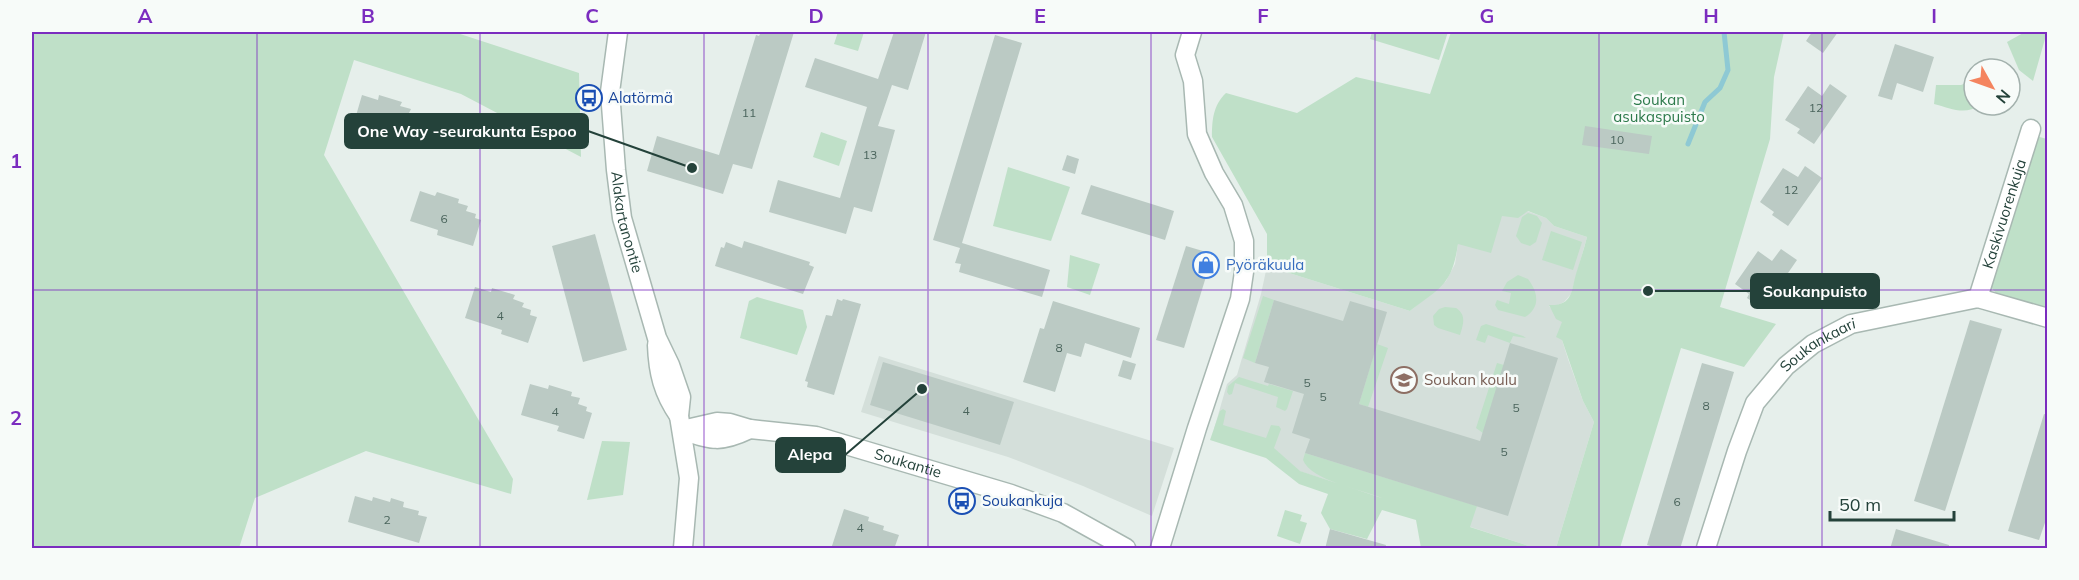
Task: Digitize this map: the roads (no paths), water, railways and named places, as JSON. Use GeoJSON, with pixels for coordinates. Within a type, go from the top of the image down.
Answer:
{"type":"FeatureCollection","features":[{"type":"Feature","properties":{"kind":"street","name":"Alakartanontie"},"geometry":{"type":"LineString","coordinates":[[618,32],[610,92],[622,219],[657,338],[658,366],[668,399],[680,423],[689,478],[683,549]]}},
{"type":"Feature","properties":{"kind":"street"},"geometry":{"type":"LineString","coordinates":[[1160,549],[1240,299],[1244,272],[1244,242],[1233,205],[1214,173],[1197,134],[1192,81],[1185,55],[1192,32]]}},
{"type":"Feature","properties":{"kind":"street","name":"Kaskivuorenkuja"},"geometry":{"type":"LineString","coordinates":[[1978,298],[2031,129]]}},
{"type":"Feature","properties":{"kind":"street","name":"Soukankaari"},"geometry":{"type":"LineString","coordinates":[[1706,549],[1751,412],[1766,388],[1786,366],[1813,344],[1851,324],[1978,298],[2048,318]]}},
{"type":"Feature","properties":{"kind":"street","name":"Soukantie"},"geometry":{"type":"LineString","coordinates":[[680,423],[730,423],[750,429],[816,436],[966,479],[1063,513],[1126,549]]}},
{"type":"Feature","properties":{"kind":"waterway"},"geometry":{"type":"LineString","coordinates":[[1688,144],[1705,102],[1720,88],[1728,70],[1724,32]]}},
{"type":"Feature","properties":{"kind":"place","name":"Alatörmä"},"geometry":{"type":"Point","coordinates":[589,98]}},
{"type":"Feature","properties":{"kind":"place","name":"One Way -seurakunta Espoo"},"geometry":{"type":"Point","coordinates":[692,168]}},
{"type":"Feature","properties":{"kind":"place","name":"Pyöräkuula"},"geometry":{"type":"Point","coordinates":[1206,265]}},
{"type":"Feature","properties":{"kind":"place","name":"Soukanpuisto"},"geometry":{"type":"Point","coordinates":[1648,291]}},
{"type":"Feature","properties":{"kind":"place","name":"Soukan koulu"},"geometry":{"type":"Point","coordinates":[1404,380]}},
{"type":"Feature","properties":{"kind":"place","name":"Alepa"},"geometry":{"type":"Point","coordinates":[922,389]}},
{"type":"Feature","properties":{"kind":"place","name":"Soukankuja"},"geometry":{"type":"Point","coordinates":[962,501]}},
{"type":"Feature","properties":{"kind":"park label","name":"Soukan asukaspuisto"},"geometry":{"type":"Point","coordinates":[1659,108]}}]}
